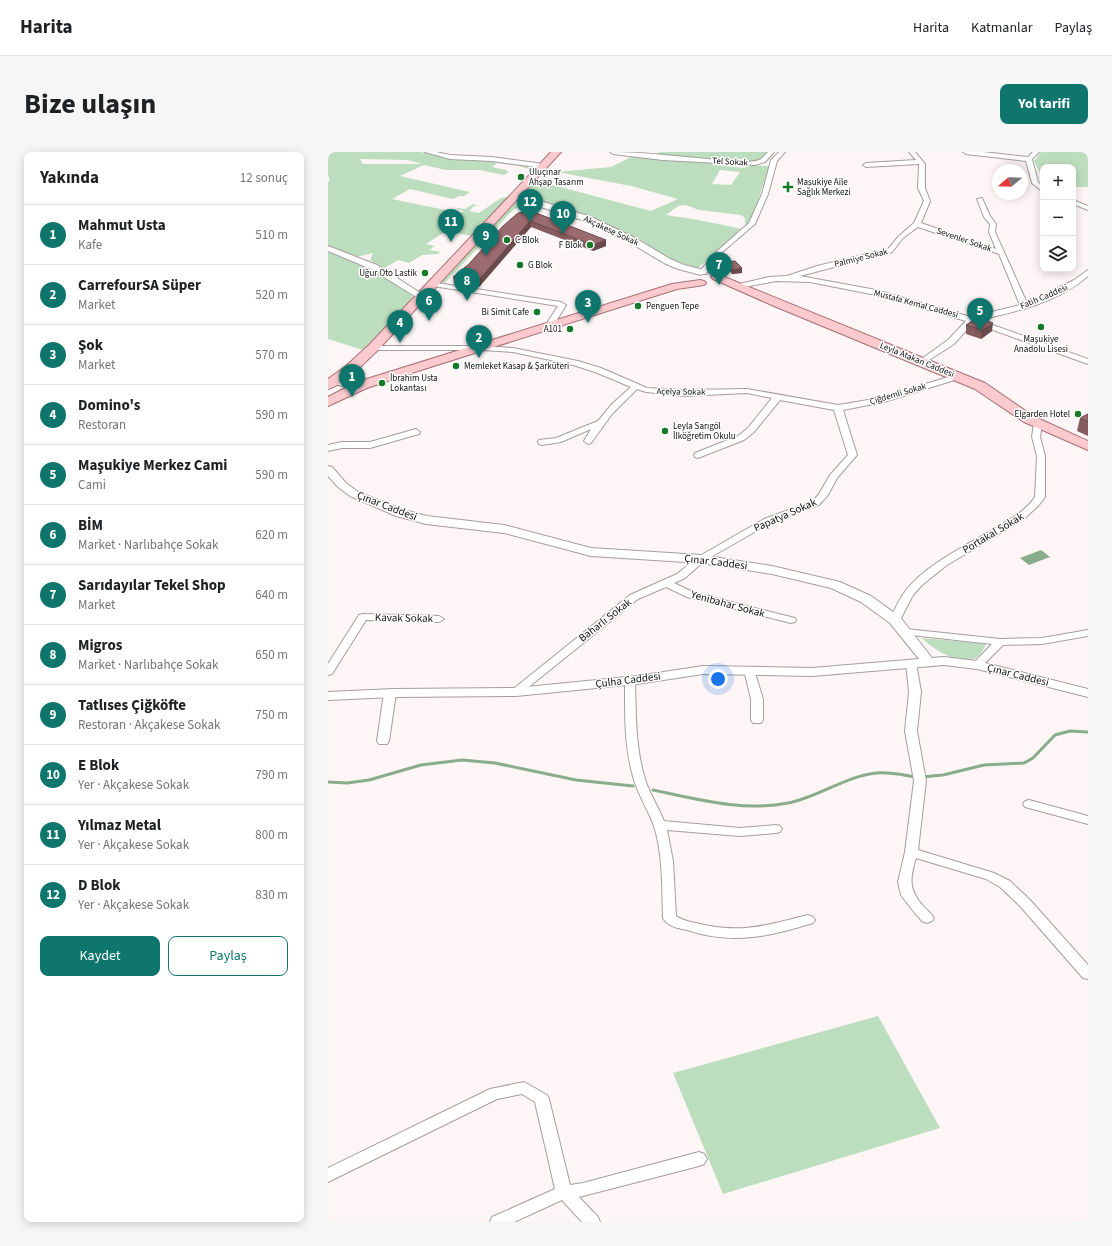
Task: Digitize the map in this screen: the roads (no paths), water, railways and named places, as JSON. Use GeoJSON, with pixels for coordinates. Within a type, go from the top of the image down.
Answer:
{"type":"FeatureCollection","features":[{"type":"Feature","properties":{"kind":"main road"},"geometry":{"type":"LineString","coordinates":[[331,383],[354,366],[373,348],[556,152]]}},
{"type":"Feature","properties":{"kind":"main road","name":"Leyla Atakan Caddesi"},"geometry":{"type":"LineString","coordinates":[[328,402],[358,387],[398,373],[482,348],[676,286],[704,275],[738,287],[958,376],[988,390],[1009,407],[1038,424],[1088,446]]}},
{"type":"Feature","properties":{"kind":"street"},"geometry":{"type":"LineString","coordinates":[[428,152],[450,157],[492,159],[544,166]]}},
{"type":"Feature","properties":{"kind":"street","name":"Tel Sokak"},"geometry":{"type":"LineString","coordinates":[[613,152],[663,158],[752,164],[763,162],[771,152]]}},
{"type":"Feature","properties":{"kind":"street"},"geometry":{"type":"LineString","coordinates":[[704,275],[718,253],[752,224],[765,194],[774,160],[782,152]]}},
{"type":"Feature","properties":{"kind":"street"},"geometry":{"type":"LineString","coordinates":[[912,152],[920,162]]}},
{"type":"Feature","properties":{"kind":"street"},"geometry":{"type":"LineString","coordinates":[[966,152],[1029,159]]}},
{"type":"Feature","properties":{"kind":"street"},"geometry":{"type":"LineString","coordinates":[[1029,159],[1036,152]]}},
{"type":"Feature","properties":{"kind":"street"},"geometry":{"type":"LineString","coordinates":[[1029,159],[1035,183],[1040,187]]}},
{"type":"Feature","properties":{"kind":"street"},"geometry":{"type":"LineString","coordinates":[[866,165],[920,162]]}},
{"type":"Feature","properties":{"kind":"street","name":"Palmiye Sokak"},"geometry":{"type":"LineString","coordinates":[[788,278],[820,268],[890,251],[901,237],[917,224],[927,201],[922,194],[920,182],[922,164],[920,162]]}},
{"type":"Feature","properties":{"kind":"street","name":"Akçakese Sokak"},"geometry":{"type":"LineString","coordinates":[[515,196],[594,221],[632,240],[660,257],[681,267],[704,275]]}},
{"type":"Feature","properties":{"kind":"street"},"geometry":{"type":"LineString","coordinates":[[980,199],[987,217],[993,224],[992,232],[1002,253]]}},
{"type":"Feature","properties":{"kind":"street"},"geometry":{"type":"LineString","coordinates":[[1076,203],[1088,208]]}},
{"type":"Feature","properties":{"kind":"street","name":"Sevenler Sokak"},"geometry":{"type":"LineString","coordinates":[[917,224],[1002,253],[1025,306]]}},
{"type":"Feature","properties":{"kind":"street"},"geometry":{"type":"LineString","coordinates":[[328,248],[374,267],[421,296]]}},
{"type":"Feature","properties":{"kind":"street","name":"Fatih Caddesi"},"geometry":{"type":"LineString","coordinates":[[972,319],[1025,306],[1085,278],[1088,272]]}},
{"type":"Feature","properties":{"kind":"street","name":"Mustafa Kemal Caddesi"},"geometry":{"type":"LineString","coordinates":[[738,287],[767,280],[788,278],[869,291],[908,300],[972,319],[1088,362]]}},
{"type":"Feature","properties":{"kind":"street"},"geometry":{"type":"LineString","coordinates":[[433,284],[561,304],[561,308],[549,326]]}},
{"type":"Feature","properties":{"kind":"street"},"geometry":{"type":"LineString","coordinates":[[923,362],[951,342],[972,319]]}},
{"type":"Feature","properties":{"kind":"street","name":"Açelya Sokak"},"geometry":{"type":"LineString","coordinates":[[373,348],[482,348],[525,352],[563,359],[598,370],[635,387],[646,390],[666,393],[747,391],[838,408]]}},
{"type":"Feature","properties":{"kind":"street","name":"Çiğdemli Sokak"},"geometry":{"type":"LineString","coordinates":[[838,408],[881,400],[958,376]]}},
{"type":"Feature","properties":{"kind":"street"},"geometry":{"type":"LineString","coordinates":[[331,383],[358,387]]}},
{"type":"Feature","properties":{"kind":"street"},"geometry":{"type":"LineString","coordinates":[[588,441],[599,423],[635,387]]}},
{"type":"Feature","properties":{"kind":"street"},"geometry":{"type":"LineString","coordinates":[[698,455],[741,438],[751,430],[778,396]]}},
{"type":"Feature","properties":{"kind":"street","name":"Papatya Sokak"},"geometry":{"type":"LineString","coordinates":[[701,559],[767,521],[812,505],[819,500],[833,477],[852,455],[849,439],[838,408]]}},
{"type":"Feature","properties":{"kind":"street"},"geometry":{"type":"LineString","coordinates":[[542,442],[558,440],[599,423]]}},
{"type":"Feature","properties":{"kind":"street","name":"Portakal Sokak"},"geometry":{"type":"LineString","coordinates":[[895,620],[908,594],[918,582],[955,556],[1016,520],[1036,503],[1040,497],[1041,456],[1036,437],[1038,424]]}},
{"type":"Feature","properties":{"kind":"street"},"geometry":{"type":"LineString","coordinates":[[328,448],[342,445],[370,446],[416,432]]}},
{"type":"Feature","properties":{"kind":"street","name":"Çınar Caddesi"},"geometry":{"type":"LineString","coordinates":[[328,469],[342,485],[354,494],[387,508],[420,519],[504,529],[569,547],[602,554],[701,559],[772,570],[826,582],[855,593],[895,620],[906,632],[928,662],[944,661],[977,665],[1088,693]]}},
{"type":"Feature","properties":{"kind":"street","name":"Baharlı Sokak"},"geometry":{"type":"LineString","coordinates":[[516,692],[626,602],[686,572],[701,559]]}},
{"type":"Feature","properties":{"kind":"street","name":"Yenibahar Sokak"},"geometry":{"type":"LineString","coordinates":[[666,583],[691,595],[791,620]]}},
{"type":"Feature","properties":{"kind":"street","name":"Kavak Sokak"},"geometry":{"type":"LineString","coordinates":[[330,666],[363,617],[439,618]]}},
{"type":"Feature","properties":{"kind":"street"},"geometry":{"type":"LineString","coordinates":[[906,632],[1000,642],[1042,641],[1088,633]]}},
{"type":"Feature","properties":{"kind":"street"},"geometry":{"type":"LineString","coordinates":[[977,665],[1000,642]]}},
{"type":"Feature","properties":{"kind":"street","name":"Çulha Caddesi"},"geometry":{"type":"LineString","coordinates":[[328,696],[390,693],[516,692],[630,681],[703,670],[812,672],[928,662]]}},
{"type":"Feature","properties":{"kind":"street"},"geometry":{"type":"LineString","coordinates":[[911,663],[915,692],[911,731],[920,777],[917,813],[911,852],[904,876],[904,885],[913,903],[927,918]]}},
{"type":"Feature","properties":{"kind":"street"},"geometry":{"type":"LineString","coordinates":[[749,670],[757,699],[757,720]]}},
{"type":"Feature","properties":{"kind":"street"},"geometry":{"type":"LineString","coordinates":[[630,681],[634,758],[639,778],[659,824],[664,842],[670,918],[673,921],[718,933],[737,935],[808,920]]}},
{"type":"Feature","properties":{"kind":"street"},"geometry":{"type":"LineString","coordinates":[[383,741],[390,693]]}},
{"type":"Feature","properties":{"kind":"street"},"geometry":{"type":"LineString","coordinates":[[1029,804],[1088,820]]}},
{"type":"Feature","properties":{"kind":"street"},"geometry":{"type":"LineString","coordinates":[[659,824],[740,832],[776,829]]}},
{"type":"Feature","properties":{"kind":"street"},"geometry":{"type":"LineString","coordinates":[[911,852],[990,876],[1005,884],[1025,903],[1088,974]]}},
{"type":"Feature","properties":{"kind":"street"},"geometry":{"type":"LineString","coordinates":[[328,1175],[495,1093],[524,1088],[542,1099],[564,1192],[592,1222]]}},
{"type":"Feature","properties":{"kind":"street"},"geometry":{"type":"LineString","coordinates":[[498,1222],[564,1192],[583,1190],[699,1159]]}},
{"type":"Feature","properties":{"kind":"waterway"},"geometry":{"type":"LineString","coordinates":[[922,777],[943,775],[984,765],[1024,763],[1033,758],[1055,735],[1070,731],[1088,732]]}},
{"type":"Feature","properties":{"kind":"waterway"},"geometry":{"type":"LineString","coordinates":[[328,782],[347,783],[369,780],[421,765],[462,760],[495,763],[576,780],[633,786]]}},
{"type":"Feature","properties":{"kind":"waterway"},"geometry":{"type":"LineString","coordinates":[[653,790],[720,803],[754,806],[788,803],[799,800],[843,782],[865,775],[887,773],[916,777]]}},
{"type":"Feature","properties":{"kind":"place","name":"Uluçınar Ahşap Tasarım"},"geometry":{"type":"Point","coordinates":[521,177]}},
{"type":"Feature","properties":{"kind":"place","name":"Maşukiye Aile Sağlık Merkezi"},"geometry":{"type":"Point","coordinates":[788,187]}},
{"type":"Feature","properties":{"kind":"place","name":"D Blok"},"geometry":{"type":"Point","coordinates":[530,222]}},
{"type":"Feature","properties":{"kind":"place","name":"E Blok"},"geometry":{"type":"Point","coordinates":[563,234]}},
{"type":"Feature","properties":{"kind":"place","name":"C Blok"},"geometry":{"type":"Point","coordinates":[507,240]}},
{"type":"Feature","properties":{"kind":"place","name":"Yılmaz Metal"},"geometry":{"type":"Point","coordinates":[451,242]}},
{"type":"Feature","properties":{"kind":"place","name":"F Blok"},"geometry":{"type":"Point","coordinates":[590,245]}},
{"type":"Feature","properties":{"kind":"place","name":"Tatlıses Çiğköfte"},"geometry":{"type":"Point","coordinates":[486,256]}},
{"type":"Feature","properties":{"kind":"place","name":"G Blok"},"geometry":{"type":"Point","coordinates":[520,265]}},
{"type":"Feature","properties":{"kind":"place","name":"Uğur Oto Lastik"},"geometry":{"type":"Point","coordinates":[425,273]}},
{"type":"Feature","properties":{"kind":"place","name":"Sarıdayılar Tekel Shop"},"geometry":{"type":"Point","coordinates":[719,285]}},
{"type":"Feature","properties":{"kind":"place","name":"Migros"},"geometry":{"type":"Point","coordinates":[467,301]}},
{"type":"Feature","properties":{"kind":"place","name":"Penguen Tepe"},"geometry":{"type":"Point","coordinates":[638,306]}},
{"type":"Feature","properties":{"kind":"place","name":"Bi Simit Cafe"},"geometry":{"type":"Point","coordinates":[537,312]}},
{"type":"Feature","properties":{"kind":"place","name":"BİM"},"geometry":{"type":"Point","coordinates":[429,321]}},
{"type":"Feature","properties":{"kind":"place","name":"Şok"},"geometry":{"type":"Point","coordinates":[588,323]}},
{"type":"Feature","properties":{"kind":"place","name":"Maşukiye Anadolu Lisesi"},"geometry":{"type":"Point","coordinates":[1041,327]}},
{"type":"Feature","properties":{"kind":"place","name":"A101"},"geometry":{"type":"Point","coordinates":[570,329]}},
{"type":"Feature","properties":{"kind":"place","name":"Maşukiye Merkez Cami"},"geometry":{"type":"Point","coordinates":[980,331]}},
{"type":"Feature","properties":{"kind":"place","name":"Domino's"},"geometry":{"type":"Point","coordinates":[400,343]}},
{"type":"Feature","properties":{"kind":"place","name":"CarrefourSA Süper"},"geometry":{"type":"Point","coordinates":[479,358]}},
{"type":"Feature","properties":{"kind":"place","name":"Memleket Kasap & Şarküteri"},"geometry":{"type":"Point","coordinates":[456,366]}},
{"type":"Feature","properties":{"kind":"place","name":"İbrahim Usta Lokantası"},"geometry":{"type":"Point","coordinates":[382,383]}},
{"type":"Feature","properties":{"kind":"place","name":"Mahmut Usta"},"geometry":{"type":"Point","coordinates":[352,397]}},
{"type":"Feature","properties":{"kind":"place","name":"Elgarden Hotel"},"geometry":{"type":"Point","coordinates":[1078,414]}},
{"type":"Feature","properties":{"kind":"place","name":"Leyla Sarıgöl İlköğretim Okulu"},"geometry":{"type":"Point","coordinates":[665,431]}}]}
